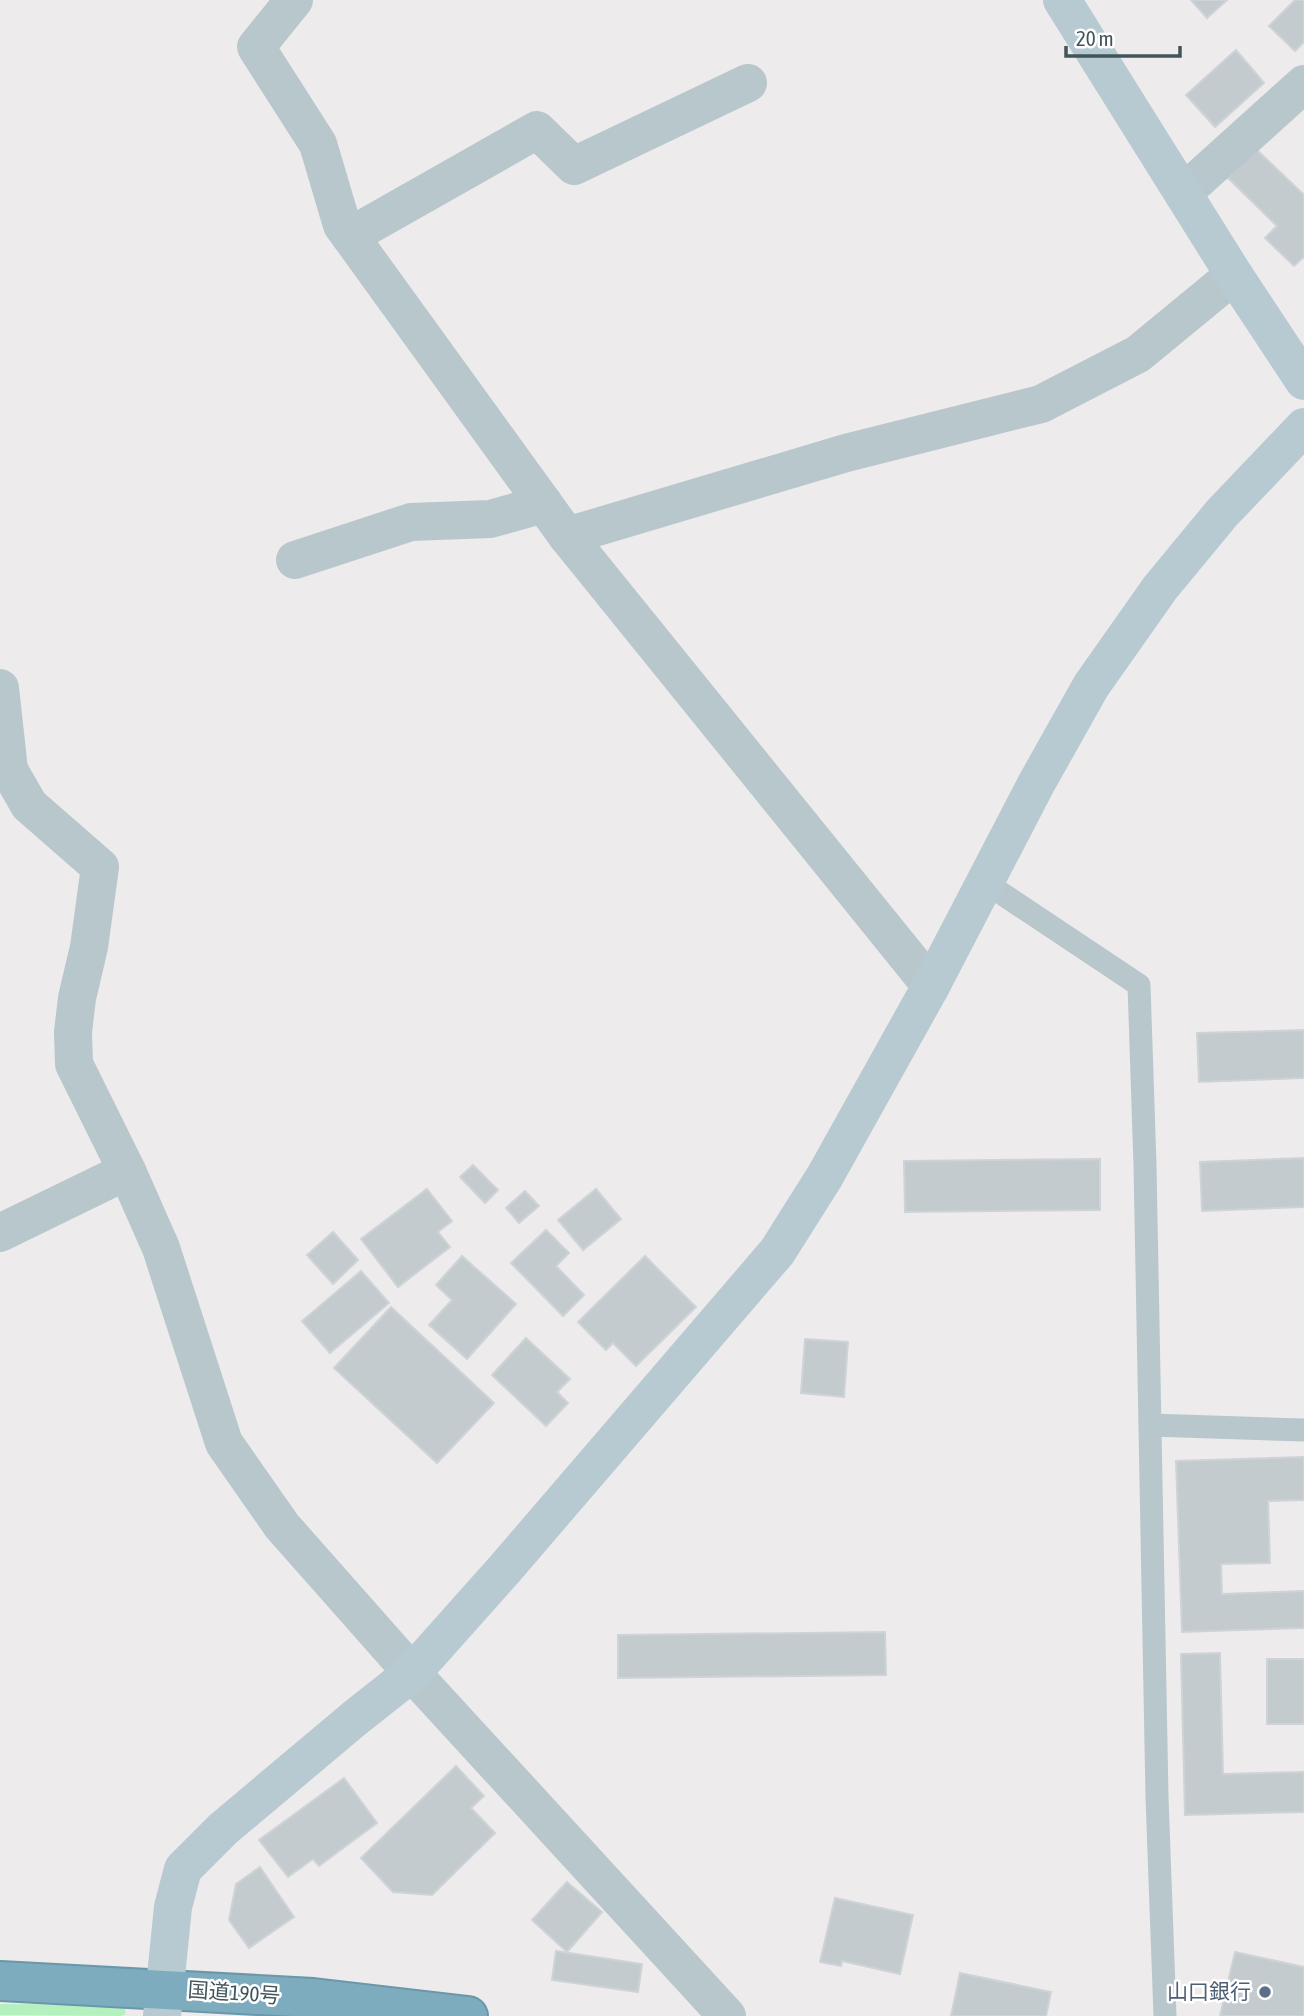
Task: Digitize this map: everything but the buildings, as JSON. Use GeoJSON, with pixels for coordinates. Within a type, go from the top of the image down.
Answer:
{"type":"FeatureCollection","features":[{"type":"Feature","properties":{"kind":"highway","name":"国道190号"},"geometry":{"type":"LineString","coordinates":[[0,1981],[164,2002],[313,1998],[468,2016]]}},
{"type":"Feature","properties":{"kind":"street"},"geometry":{"type":"LineString","coordinates":[[294,0],[256,47],[318,144],[342,225],[567,536],[930,986]]}},
{"type":"Feature","properties":{"kind":"street"},"geometry":{"type":"LineString","coordinates":[[1062,0],[1234,275],[1304,381]]}},
{"type":"Feature","properties":{"kind":"street"},"geometry":{"type":"LineString","coordinates":[[350,236],[537,130],[574,166],[748,83]]}},
{"type":"Feature","properties":{"kind":"street"},"geometry":{"type":"LineString","coordinates":[[1183,192],[1304,84]]}},
{"type":"Feature","properties":{"kind":"street"},"geometry":{"type":"LineString","coordinates":[[567,536],[846,453],[1041,404],[1138,354],[1234,275]]}},
{"type":"Feature","properties":{"kind":"street"},"geometry":{"type":"LineString","coordinates":[[164,2002],[173,1907],[183,1870],[223,1829],[412,1673],[503,1571],[776,1252],[825,1176],[1091,686],[1160,588],[1222,513],[1304,426]]}},
{"type":"Feature","properties":{"kind":"street"},"geometry":{"type":"LineString","coordinates":[[295,560],[411,522],[491,519],[544,504]]}},
{"type":"Feature","properties":{"kind":"street"},"geometry":{"type":"LineString","coordinates":[[0,688],[10,798],[29,805],[100,867],[89,947],[77,999],[74,1064],[127,1171],[161,1248],[224,1443],[282,1526],[412,1673],[727,2016]]}},
{"type":"Feature","properties":{"kind":"street"},"geometry":{"type":"LineString","coordinates":[[0,1233],[127,1171]]}},
{"type":"Feature","properties":{"kind":"lane"},"geometry":{"type":"LineString","coordinates":[[986,883],[1139,985],[1151,1425],[1157,1797],[1165,2016]]}},
{"type":"Feature","properties":{"kind":"lane"},"geometry":{"type":"LineString","coordinates":[[1151,1425],[1304,1430]]}},
{"type":"Feature","properties":{"kind":"green space"},"geometry":{"type":"Polygon","coordinates":[[[0,2004],[124,2005],[126,2014],[0,2015],[0,2004]]]}},
{"type":"Feature","properties":{"kind":"place","name":"山口銀行"},"geometry":{"type":"Point","coordinates":[1265,1992]}}]}
